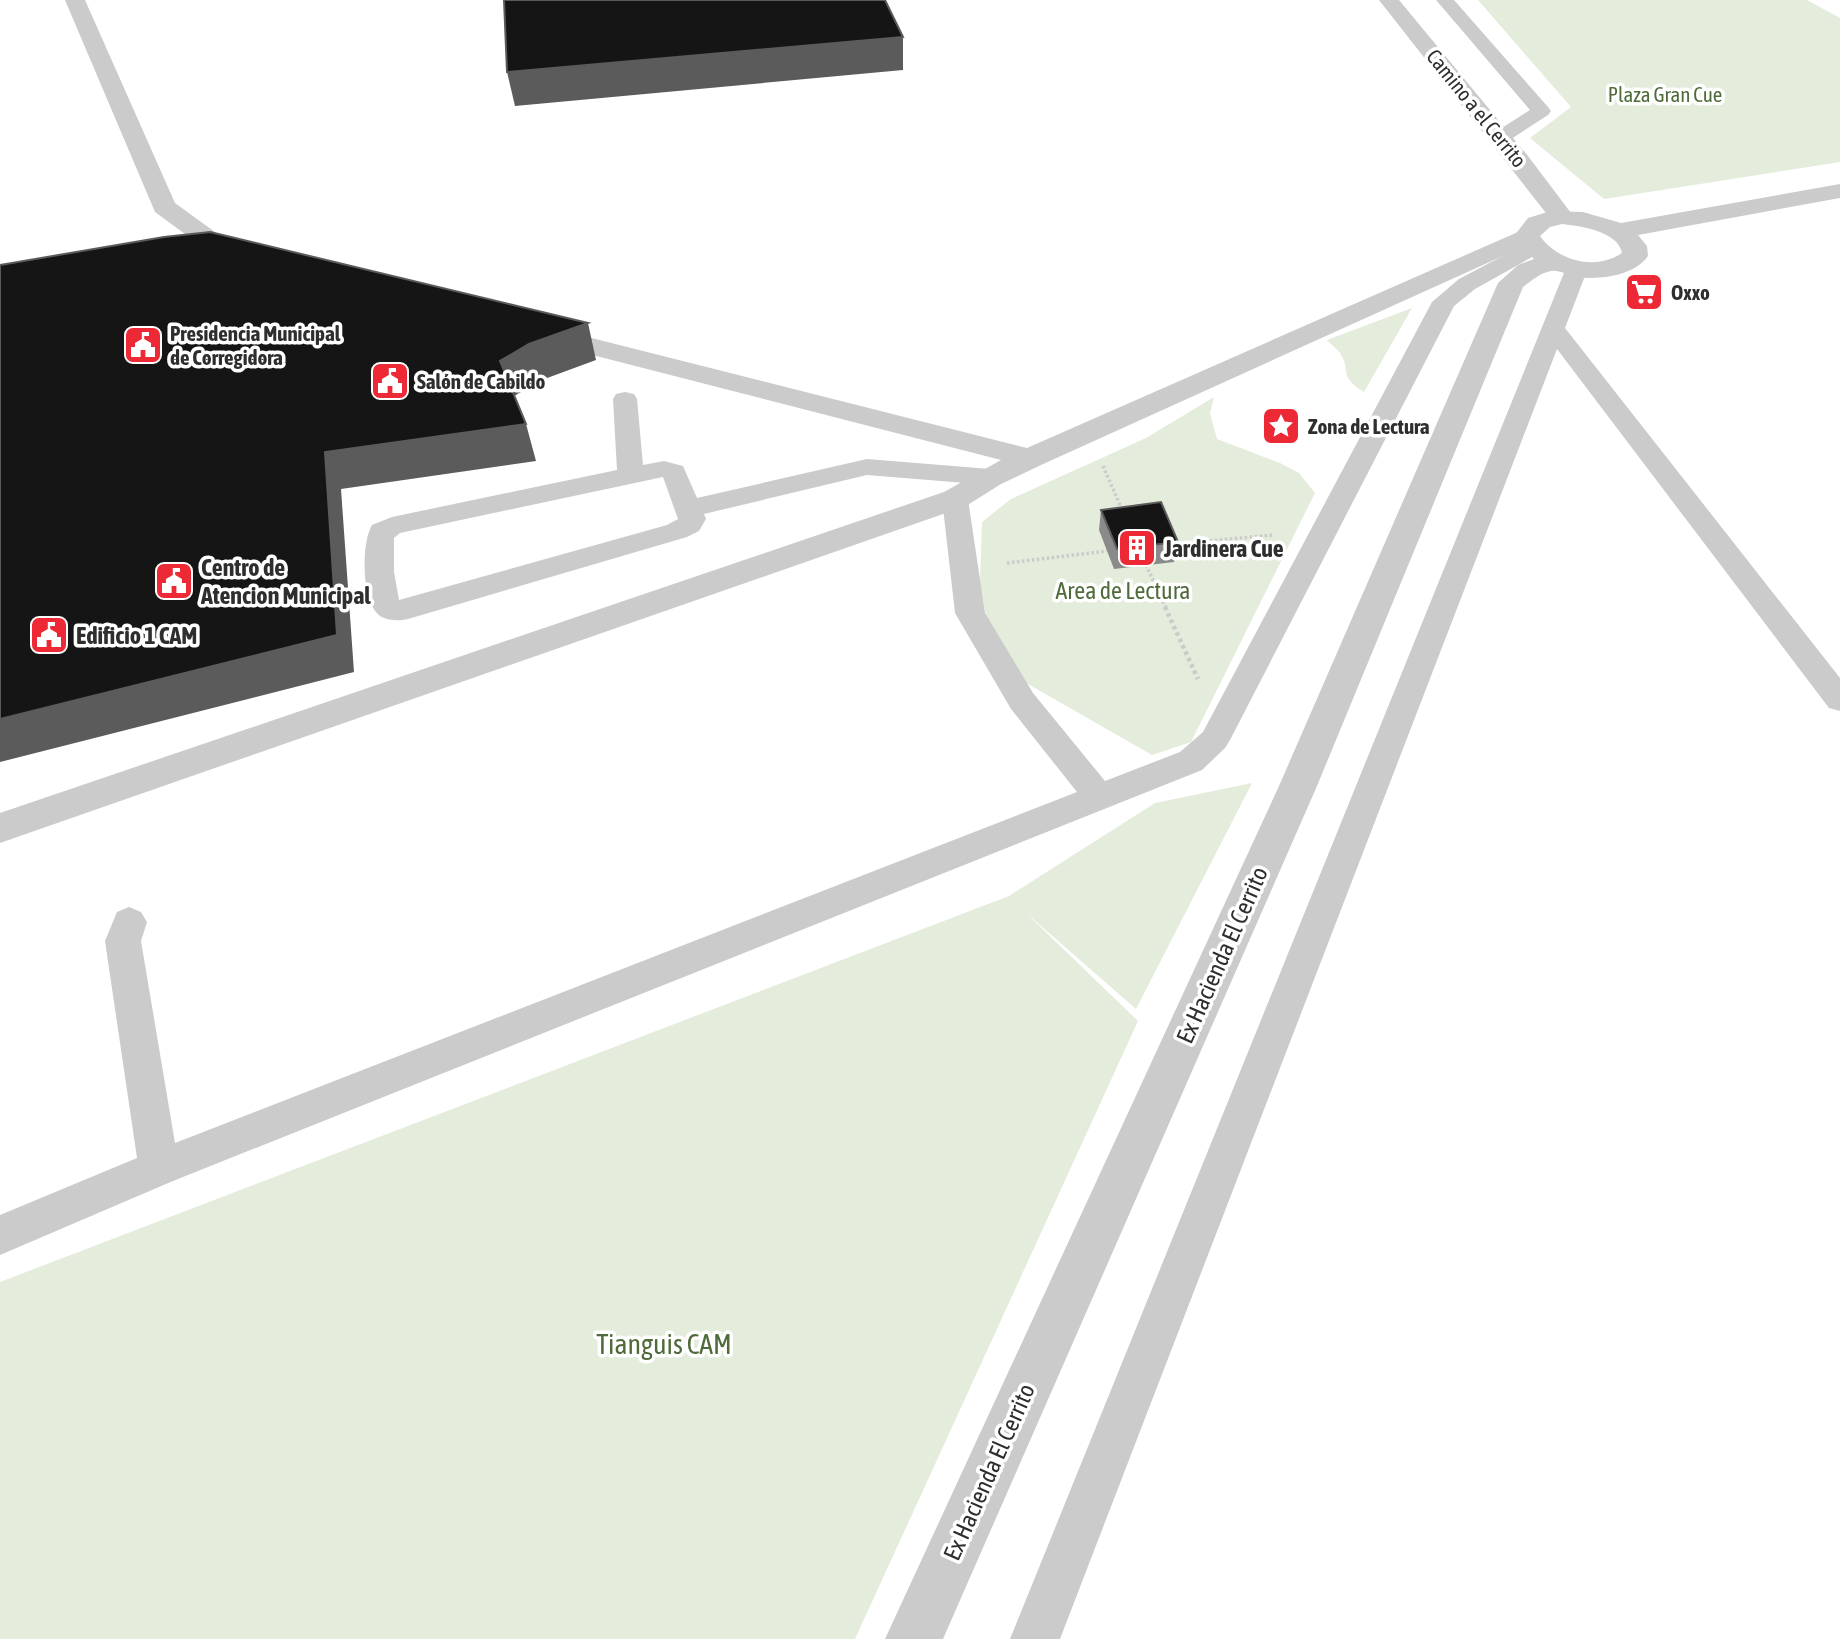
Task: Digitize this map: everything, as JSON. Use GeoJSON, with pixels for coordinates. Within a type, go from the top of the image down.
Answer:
{"type":"FeatureCollection","features":[{"type":"Feature","properties":{"kind":"street"},"geometry":{"type":"LineString","coordinates":[[75,0],[163,207],[228,254],[268,264]]}},
{"type":"Feature","properties":{"kind":"street","name":"Camino a el Cerrito"},"geometry":{"type":"LineString","coordinates":[[1389,0],[1501,137],[1562,217]]}},
{"type":"Feature","properties":{"kind":"street"},"geometry":{"type":"LineString","coordinates":[[1628,239],[1840,191]]}},
{"type":"Feature","properties":{"kind":"street"},"geometry":{"type":"LineString","coordinates":[[1543,257],[1531,226],[1544,219],[1583,218],[1628,239],[1840,213]]}},
{"type":"Feature","properties":{"kind":"street"},"geometry":{"type":"LineString","coordinates":[[0,828],[955,499],[990,477],[1030,458],[1543,257],[1603,270],[1624,266],[1634,256],[1628,239]]}},
{"type":"Feature","properties":{"kind":"street","name":"Ex Hacienda El Cerrito"},"geometry":{"type":"LineString","coordinates":[[914,1639],[1298,786],[1511,283],[1543,257]]}},
{"type":"Feature","properties":{"kind":"street"},"geometry":{"type":"LineString","coordinates":[[522,329],[1030,458]]}},
{"type":"Feature","properties":{"kind":"lane"},"geometry":{"type":"LineString","coordinates":[[1445,0],[1541,111],[1501,137]]}},
{"type":"Feature","properties":{"kind":"lane"},"geometry":{"type":"LineString","coordinates":[[0,1235],[159,1168],[1191,761],[1214,740],[1444,302],[1467,284],[1543,257],[1553,329],[1035,1639]]}},
{"type":"Feature","properties":{"kind":"lane"},"geometry":{"type":"LineString","coordinates":[[1553,329],[1840,700]]}},
{"type":"Feature","properties":{"kind":"lane"},"geometry":{"type":"LineString","coordinates":[[625,399],[631,475]]}},
{"type":"Feature","properties":{"kind":"lane"},"geometry":{"type":"LineString","coordinates":[[687,509],[867,467],[990,477]]}},
{"type":"Feature","properties":{"kind":"lane"},"geometry":{"type":"LineString","coordinates":[[670,469],[676,476],[687,509],[691,519],[689,524],[677,531],[402,610],[389,609],[383,600],[377,544],[382,531],[392,526],[670,469]]}},
{"type":"Feature","properties":{"kind":"lane"},"geometry":{"type":"LineString","coordinates":[[955,499],[971,613],[1022,701],[1099,797]]}},
{"type":"Feature","properties":{"kind":"lane"},"geometry":{"type":"LineString","coordinates":[[129,922],[123,941],[159,1168]]}},
{"type":"Feature","properties":{"kind":"path"},"geometry":{"type":"LineString","coordinates":[[1100,459],[1124,515]]}},
{"type":"Feature","properties":{"kind":"path"},"geometry":{"type":"LineString","coordinates":[[1167,545],[1282,534]]}},
{"type":"Feature","properties":{"kind":"path"},"geometry":{"type":"LineString","coordinates":[[1006,563],[1107,551]]}},
{"type":"Feature","properties":{"kind":"path"},"geometry":{"type":"LineString","coordinates":[[1146,565],[1199,682]]}},
{"type":"Feature","properties":{"kind":"green space","name":"Plaza Gran Cue"},"geometry":{"type":"Polygon","coordinates":[[[1478,0],[1807,0],[1840,18],[1840,162],[1604,199],[1530,138],[1571,107],[1478,0]]]}},
{"type":"Feature","properties":{"kind":"green space"},"geometry":{"type":"Polygon","coordinates":[[[1412,308],[1364,392],[1348,377],[1340,353],[1327,340],[1412,308]]]}},
{"type":"Feature","properties":{"kind":"green space","name":"Area de Lectura"},"geometry":{"type":"Polygon","coordinates":[[[1214,397],[1210,413],[1217,439],[1299,473],[1315,493],[1191,742],[1152,755],[1021,680],[987,622],[980,582],[982,522],[1011,499],[1146,438],[1214,397]]]}},
{"type":"Feature","properties":{"kind":"green space","name":"Tianguis CAM"},"geometry":{"type":"Polygon","coordinates":[[[1252,783],[1136,1009],[1025,912],[1138,1021],[855,1639],[0,1639],[0,1282],[1009,896],[1155,803],[1252,783]]]}},
{"type":"Feature","properties":{"kind":"building"},"geometry":{"type":"Polygon","coordinates":[[[504,0],[885,0],[903,37],[507,72],[504,0]]]}},
{"type":"Feature","properties":{"kind":"building","name":"Centro de Atencion Municipal"},"geometry":{"type":"Polygon","coordinates":[[[210,232],[588,323],[529,344],[500,361],[526,424],[325,452],[337,635],[0,719],[0,265],[164,237],[210,232]]]}},
{"type":"Feature","properties":{"kind":"building"},"geometry":{"type":"Polygon","coordinates":[[[1161,502],[1178,542],[1117,549],[1101,510],[1161,502]]]}},
{"type":"Feature","properties":{"kind":"place","name":"Oxxo"},"geometry":{"type":"Point","coordinates":[1644,292]}},
{"type":"Feature","properties":{"kind":"place","name":"Presidencia Municipal de Corregidora"},"geometry":{"type":"Point","coordinates":[143,345]}},
{"type":"Feature","properties":{"kind":"place","name":"Salón de Cabildo"},"geometry":{"type":"Point","coordinates":[390,381]}},
{"type":"Feature","properties":{"kind":"place","name":"Zona de Lectura"},"geometry":{"type":"Point","coordinates":[1281,426]}},
{"type":"Feature","properties":{"kind":"place","name":"Jardinera Cue"},"geometry":{"type":"Point","coordinates":[1137,548]}},
{"type":"Feature","properties":{"kind":"place","name":"Centro de Atencion Municipal"},"geometry":{"type":"Point","coordinates":[174,581]}},
{"type":"Feature","properties":{"kind":"place","name":"Edificio 1 CAM"},"geometry":{"type":"Point","coordinates":[49,635]}}]}
